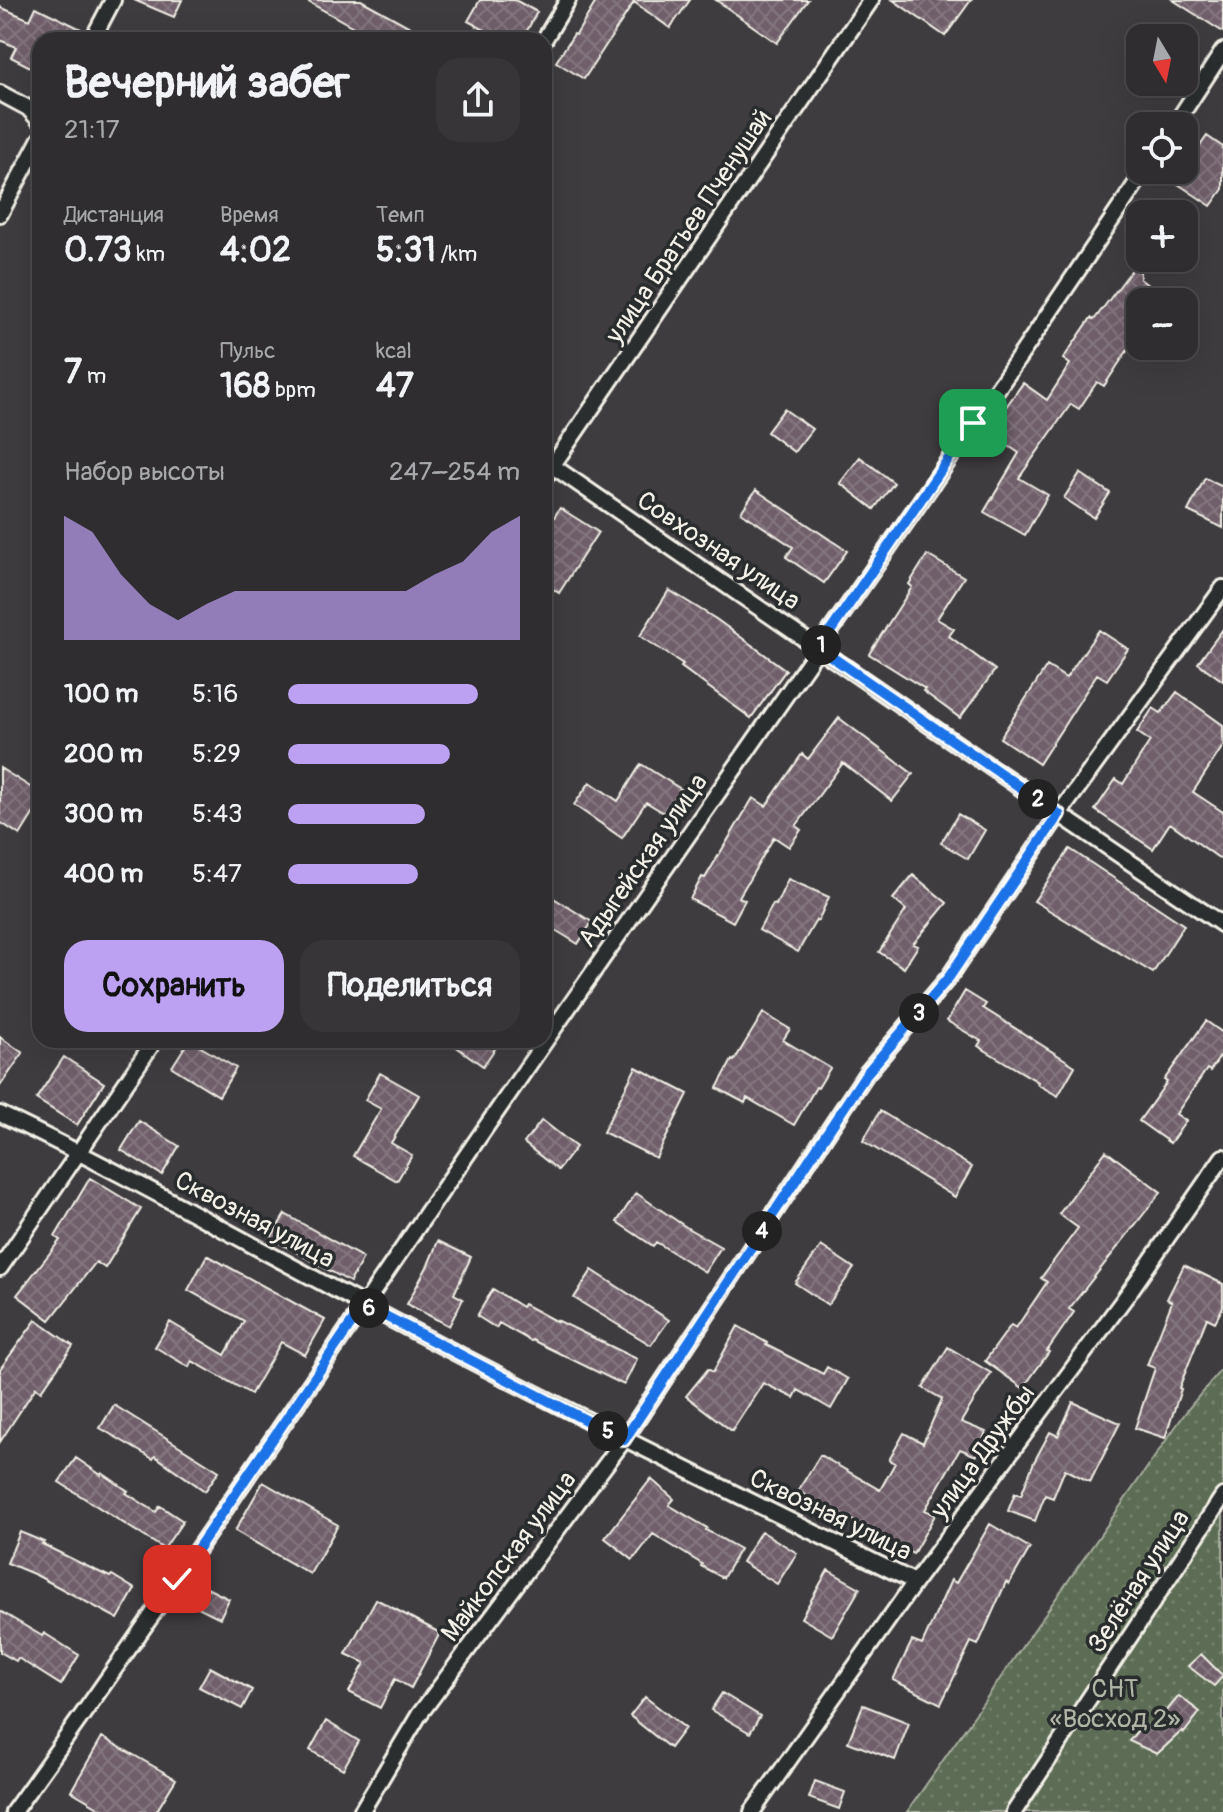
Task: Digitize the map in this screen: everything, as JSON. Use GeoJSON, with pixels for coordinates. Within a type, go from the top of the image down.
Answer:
{"type":"FeatureCollection","features":[{"type":"Feature","properties":{"kind":"street"},"geometry":{"type":"LineString","coordinates":[[96,32],[113,0]]}},
{"type":"Feature","properties":{"kind":"street"},"geometry":{"type":"LineString","coordinates":[[549,32],[568,0]]}},
{"type":"Feature","properties":{"kind":"street","name":"улица Братьев Пченушай"},"geometry":{"type":"LineString","coordinates":[[552,461],[871,0]]}},
{"type":"Feature","properties":{"kind":"street"},"geometry":{"type":"LineString","coordinates":[[1183,112],[1223,51]]}},
{"type":"Feature","properties":{"kind":"street"},"geometry":{"type":"LineString","coordinates":[[0,93],[32,112]]}},
{"type":"Feature","properties":{"kind":"street"},"geometry":{"type":"LineString","coordinates":[[0,214],[32,154]]}},
{"type":"Feature","properties":{"kind":"street","name":"Адыгейская улица"},"geometry":{"type":"LineString","coordinates":[[552,1032],[1135,184]]}},
{"type":"Feature","properties":{"kind":"street","name":"Совхозная улица"},"geometry":{"type":"LineString","coordinates":[[552,471],[819,648],[1223,925]]}},
{"type":"Feature","properties":{"kind":"street","name":"Майкопская улица"},"geometry":{"type":"LineString","coordinates":[[361,1812],[419,1715],[624,1440],[866,1074],[949,977],[1059,814],[1223,588]]}},
{"type":"Feature","properties":{"kind":"street"},"geometry":{"type":"LineString","coordinates":[[0,1268],[150,1048]]}},
{"type":"Feature","properties":{"kind":"street","name":"Адыгейская улица"},"geometry":{"type":"LineString","coordinates":[[13,1812],[177,1579],[541,1048]]}},
{"type":"Feature","properties":{"kind":"street","name":"Сквозная улица"},"geometry":{"type":"LineString","coordinates":[[0,1114],[79,1151],[364,1305],[624,1440],[915,1582]]}},
{"type":"Feature","properties":{"kind":"street","name":"улица Дружбы"},"geometry":{"type":"LineString","coordinates":[[752,1812],[915,1582],[1130,1291],[1223,1157]]}},
{"type":"Feature","properties":{"kind":"street","name":"Зелёная улица"},"geometry":{"type":"LineString","coordinates":[[1014,1812],[1223,1496]]}},
{"type":"Feature","properties":{"kind":"green space","name":"СНТ «Восход 2»"},"geometry":{"type":"Polygon","coordinates":[[[1223,1367],[1223,1812],[907,1812],[1188,1409],[1223,1367]]]}},
{"type":"Feature","properties":{"kind":"building"},"geometry":{"type":"Polygon","coordinates":[[[134,0],[182,0],[174,17],[134,0]]]}},
{"type":"Feature","properties":{"kind":"building"},"geometry":{"type":"Polygon","coordinates":[[[305,0],[361,0],[414,32],[363,32],[305,0]]]}},
{"type":"Feature","properties":{"kind":"building"},"geometry":{"type":"Polygon","coordinates":[[[480,0],[515,0],[537,12],[526,32],[488,32],[468,21],[480,0]]]}},
{"type":"Feature","properties":{"kind":"building"},"geometry":{"type":"Polygon","coordinates":[[[597,0],[690,0],[670,28],[634,2],[584,79],[556,62],[597,0]]]}},
{"type":"Feature","properties":{"kind":"building"},"geometry":{"type":"Polygon","coordinates":[[[716,0],[808,0],[777,43],[716,0]]]}},
{"type":"Feature","properties":{"kind":"building"},"geometry":{"type":"Polygon","coordinates":[[[893,0],[971,0],[945,36],[893,0]]]}},
{"type":"Feature","properties":{"kind":"building"},"geometry":{"type":"Polygon","coordinates":[[[1173,0],[1223,0],[1223,32],[1173,0]]]}},
{"type":"Feature","properties":{"kind":"building"},"geometry":{"type":"Polygon","coordinates":[[[0,7],[30,20],[36,7],[81,29],[79,32],[32,32],[32,68],[11,57],[16,47],[0,40],[0,7]]]}},
{"type":"Feature","properties":{"kind":"building"},"geometry":{"type":"Polygon","coordinates":[[[1207,136],[1223,147],[1223,189],[1211,206],[1178,184],[1198,184],[1198,149],[1207,136]]]}},
{"type":"Feature","properties":{"kind":"building"},"geometry":{"type":"Polygon","coordinates":[[[1130,272],[1140,272],[1140,279],[1152,288],[1126,288],[1126,353],[1104,386],[1097,382],[1079,409],[1071,404],[1019,478],[1048,495],[1025,535],[984,512],[1019,453],[988,432],[1023,383],[1047,400],[1070,364],[1063,359],[1091,318],[1094,320],[1130,272]]]}},
{"type":"Feature","properties":{"kind":"building"},"geometry":{"type":"Polygon","coordinates":[[[784,409],[812,429],[794,452],[767,432],[784,409]]]}},
{"type":"Feature","properties":{"kind":"building"},"geometry":{"type":"Polygon","coordinates":[[[860,457],[894,483],[874,509],[840,483],[860,457]]]}},
{"type":"Feature","properties":{"kind":"building"},"geometry":{"type":"Polygon","coordinates":[[[1080,473],[1110,493],[1094,518],[1064,498],[1080,473]]]}},
{"type":"Feature","properties":{"kind":"building"},"geometry":{"type":"Polygon","coordinates":[[[1205,478],[1223,487],[1223,528],[1188,511],[1205,478]]]}},
{"type":"Feature","properties":{"kind":"building"},"geometry":{"type":"Polygon","coordinates":[[[756,490],[847,551],[824,583],[786,557],[793,547],[741,512],[756,490]]]}},
{"type":"Feature","properties":{"kind":"building"},"geometry":{"type":"Polygon","coordinates":[[[560,508],[598,532],[559,593],[552,588],[552,520],[560,508]]]}},
{"type":"Feature","properties":{"kind":"building"},"geometry":{"type":"Polygon","coordinates":[[[927,555],[964,577],[937,619],[954,629],[949,636],[995,670],[960,718],[923,691],[925,689],[869,654],[912,587],[909,584],[927,555]]]}},
{"type":"Feature","properties":{"kind":"building"},"geometry":{"type":"Polygon","coordinates":[[[669,590],[716,619],[786,670],[751,718],[681,667],[683,664],[640,636],[669,590]]]}},
{"type":"Feature","properties":{"kind":"building"},"geometry":{"type":"Polygon","coordinates":[[[1223,629],[1223,681],[1198,663],[1223,629]]]}},
{"type":"Feature","properties":{"kind":"building"},"geometry":{"type":"Polygon","coordinates":[[[1099,630],[1128,649],[1107,680],[1097,674],[1039,764],[1000,738],[1047,666],[1066,678],[1099,630]]]}},
{"type":"Feature","properties":{"kind":"building"},"geometry":{"type":"Polygon","coordinates":[[[1177,692],[1223,725],[1223,746],[1193,792],[1223,812],[1223,861],[1170,823],[1153,849],[1095,810],[1116,779],[1123,784],[1150,741],[1137,732],[1153,708],[1161,713],[1177,692]]]}},
{"type":"Feature","properties":{"kind":"building"},"geometry":{"type":"Polygon","coordinates":[[[839,718],[913,774],[892,801],[843,763],[796,826],[801,830],[789,847],[774,837],[739,897],[745,900],[733,922],[690,899],[753,798],[766,806],[802,754],[808,759],[839,718]]]}},
{"type":"Feature","properties":{"kind":"building"},"geometry":{"type":"Polygon","coordinates":[[[641,764],[684,791],[669,816],[646,802],[622,838],[574,805],[590,782],[618,801],[641,764]]]}},
{"type":"Feature","properties":{"kind":"building"},"geometry":{"type":"Polygon","coordinates":[[[0,768],[32,788],[32,816],[20,835],[0,822],[0,768]]]}},
{"type":"Feature","properties":{"kind":"building"},"geometry":{"type":"Polygon","coordinates":[[[958,814],[985,830],[968,859],[941,843],[958,814]]]}},
{"type":"Feature","properties":{"kind":"building"},"geometry":{"type":"Polygon","coordinates":[[[1070,849],[1184,925],[1153,973],[1034,901],[1070,849]]]}},
{"type":"Feature","properties":{"kind":"building"},"geometry":{"type":"Polygon","coordinates":[[[913,875],[947,903],[913,944],[918,946],[904,968],[879,952],[906,910],[893,899],[913,875]]]}},
{"type":"Feature","properties":{"kind":"building"},"geometry":{"type":"Polygon","coordinates":[[[788,879],[829,897],[798,952],[759,930],[773,904],[776,905],[788,879]]]}},
{"type":"Feature","properties":{"kind":"building"},"geometry":{"type":"Polygon","coordinates":[[[552,897],[592,922],[578,944],[552,928],[552,897]]]}},
{"type":"Feature","properties":{"kind":"building"},"geometry":{"type":"Polygon","coordinates":[[[965,991],[986,1004],[983,1008],[1075,1066],[1058,1096],[978,1046],[981,1041],[947,1021],[965,991]]]}},
{"type":"Feature","properties":{"kind":"building"},"geometry":{"type":"Polygon","coordinates":[[[763,1013],[790,1029],[783,1040],[830,1068],[794,1125],[747,1098],[745,1103],[717,1088],[763,1013]]]}},
{"type":"Feature","properties":{"kind":"building"},"geometry":{"type":"Polygon","coordinates":[[[1206,1021],[1223,1033],[1223,1052],[1210,1071],[1207,1069],[1176,1114],[1186,1121],[1170,1143],[1139,1121],[1206,1021]]]}},
{"type":"Feature","properties":{"kind":"building"},"geometry":{"type":"Polygon","coordinates":[[[0,1037],[23,1053],[0,1086],[0,1037]]]}},
{"type":"Feature","properties":{"kind":"building"},"geometry":{"type":"Polygon","coordinates":[[[184,1048],[202,1048],[236,1068],[219,1096],[172,1067],[184,1048]]]}},
{"type":"Feature","properties":{"kind":"building"},"geometry":{"type":"Polygon","coordinates":[[[458,1048],[495,1048],[483,1066],[458,1048]]]}},
{"type":"Feature","properties":{"kind":"building"},"geometry":{"type":"Polygon","coordinates":[[[64,1057],[104,1083],[77,1125],[36,1099],[64,1057]]]}},
{"type":"Feature","properties":{"kind":"building"},"geometry":{"type":"Polygon","coordinates":[[[636,1067],[688,1094],[656,1158],[603,1132],[636,1067]]]}},
{"type":"Feature","properties":{"kind":"building"},"geometry":{"type":"Polygon","coordinates":[[[380,1073],[419,1095],[391,1143],[412,1155],[397,1181],[353,1156],[381,1109],[365,1100],[380,1073]]]}},
{"type":"Feature","properties":{"kind":"building"},"geometry":{"type":"Polygon","coordinates":[[[880,1111],[972,1167],[955,1197],[863,1141],[880,1111]]]}},
{"type":"Feature","properties":{"kind":"building"},"geometry":{"type":"Polygon","coordinates":[[[542,1120],[576,1147],[558,1170],[524,1143],[542,1120]]]}},
{"type":"Feature","properties":{"kind":"building"},"geometry":{"type":"Polygon","coordinates":[[[139,1121],[179,1146],[162,1175],[121,1150],[139,1121]]]}},
{"type":"Feature","properties":{"kind":"building"},"geometry":{"type":"Polygon","coordinates":[[[1106,1151],[1161,1192],[1069,1309],[1074,1312],[1023,1388],[985,1361],[1011,1325],[1016,1328],[1047,1282],[1041,1278],[1078,1228],[1059,1214],[1106,1151]]]}},
{"type":"Feature","properties":{"kind":"building"},"geometry":{"type":"Polygon","coordinates":[[[90,1178],[141,1209],[105,1268],[96,1262],[50,1320],[17,1295],[60,1240],[55,1237],[90,1178]]]}},
{"type":"Feature","properties":{"kind":"building"},"geometry":{"type":"Polygon","coordinates":[[[636,1193],[721,1247],[705,1272],[656,1242],[653,1246],[617,1222],[636,1193]]]}},
{"type":"Feature","properties":{"kind":"building"},"geometry":{"type":"Polygon","coordinates":[[[285,1214],[363,1258],[350,1282],[271,1238],[285,1214]]]}},
{"type":"Feature","properties":{"kind":"building"},"geometry":{"type":"Polygon","coordinates":[[[438,1241],[471,1257],[454,1294],[463,1299],[449,1326],[407,1304],[438,1241]]]}},
{"type":"Feature","properties":{"kind":"building"},"geometry":{"type":"Polygon","coordinates":[[[821,1246],[854,1268],[828,1305],[795,1283],[821,1246]]]}},
{"type":"Feature","properties":{"kind":"building"},"geometry":{"type":"Polygon","coordinates":[[[207,1255],[325,1320],[305,1355],[281,1342],[251,1394],[192,1361],[189,1367],[155,1347],[170,1322],[225,1355],[244,1321],[188,1290],[207,1255]]]}},
{"type":"Feature","properties":{"kind":"building"},"geometry":{"type":"Polygon","coordinates":[[[1184,1265],[1223,1284],[1223,1307],[1215,1322],[1207,1318],[1179,1388],[1165,1438],[1135,1428],[1155,1368],[1147,1365],[1172,1302],[1167,1299],[1184,1265]]]}},
{"type":"Feature","properties":{"kind":"building"},"geometry":{"type":"Polygon","coordinates":[[[592,1270],[669,1320],[651,1345],[574,1298],[592,1270]]]}},
{"type":"Feature","properties":{"kind":"building"},"geometry":{"type":"Polygon","coordinates":[[[493,1289],[522,1307],[524,1304],[637,1359],[624,1385],[499,1323],[496,1328],[477,1316],[493,1289]]]}},
{"type":"Feature","properties":{"kind":"building"},"geometry":{"type":"Polygon","coordinates":[[[36,1320],[73,1346],[41,1391],[36,1387],[0,1442],[0,1369],[36,1320]]]}},
{"type":"Feature","properties":{"kind":"building"},"geometry":{"type":"Polygon","coordinates":[[[738,1326],[766,1345],[823,1374],[827,1367],[848,1379],[831,1409],[798,1390],[794,1398],[763,1383],[732,1431],[686,1396],[708,1369],[713,1372],[738,1326]]]}},
{"type":"Feature","properties":{"kind":"building"},"geometry":{"type":"Polygon","coordinates":[[[948,1347],[991,1373],[961,1422],[986,1432],[976,1456],[960,1449],[925,1510],[935,1515],[913,1554],[798,1491],[820,1455],[880,1490],[895,1463],[889,1460],[904,1433],[923,1443],[942,1399],[923,1388],[948,1347]]]}},
{"type":"Feature","properties":{"kind":"building"},"geometry":{"type":"Polygon","coordinates":[[[1073,1402],[1120,1423],[1090,1482],[1065,1469],[1053,1498],[1045,1495],[1035,1521],[1008,1511],[1015,1493],[1021,1495],[1050,1432],[1058,1436],[1073,1402]]]}},
{"type":"Feature","properties":{"kind":"building"},"geometry":{"type":"Polygon","coordinates":[[[114,1405],[219,1471],[205,1491],[155,1456],[153,1459],[100,1428],[114,1405]]]}},
{"type":"Feature","properties":{"kind":"building"},"geometry":{"type":"Polygon","coordinates":[[[76,1458],[156,1512],[160,1506],[183,1521],[164,1549],[59,1482],[76,1458]]]}},
{"type":"Feature","properties":{"kind":"building"},"geometry":{"type":"Polygon","coordinates":[[[651,1479],[674,1499],[669,1505],[740,1549],[723,1578],[653,1534],[633,1560],[605,1538],[651,1479]]]}},
{"type":"Feature","properties":{"kind":"building"},"geometry":{"type":"Polygon","coordinates":[[[263,1482],[338,1525],[310,1574],[235,1531],[263,1482]]]}},
{"type":"Feature","properties":{"kind":"building"},"geometry":{"type":"Polygon","coordinates":[[[990,1524],[1030,1548],[1009,1584],[1006,1582],[978,1645],[971,1642],[941,1704],[893,1680],[912,1641],[922,1645],[951,1580],[956,1583],[990,1524]]]}},
{"type":"Feature","properties":{"kind":"building"},"geometry":{"type":"Polygon","coordinates":[[[761,1531],[797,1553],[777,1584],[742,1562],[761,1531]]]}},
{"type":"Feature","properties":{"kind":"building"},"geometry":{"type":"Polygon","coordinates":[[[20,1532],[135,1589],[118,1619],[7,1563],[20,1532]]]}},
{"type":"Feature","properties":{"kind":"building"},"geometry":{"type":"Polygon","coordinates":[[[828,1570],[860,1588],[832,1636],[801,1618],[828,1570]]]}},
{"type":"Feature","properties":{"kind":"building"},"geometry":{"type":"Polygon","coordinates":[[[203,1586],[229,1599],[220,1618],[194,1605],[203,1586]]]}},
{"type":"Feature","properties":{"kind":"building"},"geometry":{"type":"Polygon","coordinates":[[[376,1599],[440,1633],[411,1688],[395,1679],[380,1708],[349,1692],[365,1663],[346,1654],[376,1599]]]}},
{"type":"Feature","properties":{"kind":"building"},"geometry":{"type":"Polygon","coordinates":[[[0,1611],[79,1655],[61,1685],[18,1658],[16,1661],[0,1652],[0,1611]]]}},
{"type":"Feature","properties":{"kind":"building"},"geometry":{"type":"Polygon","coordinates":[[[1201,1654],[1223,1676],[1214,1686],[1188,1666],[1201,1654]]]}},
{"type":"Feature","properties":{"kind":"building"},"geometry":{"type":"Polygon","coordinates":[[[210,1667],[252,1690],[242,1709],[199,1687],[210,1667]]]}},
{"type":"Feature","properties":{"kind":"building"},"geometry":{"type":"Polygon","coordinates":[[[722,1693],[760,1716],[750,1733],[711,1710],[722,1693]]]}},
{"type":"Feature","properties":{"kind":"building"},"geometry":{"type":"Polygon","coordinates":[[[1179,1696],[1200,1712],[1184,1733],[1182,1731],[1157,1754],[1129,1741],[1143,1724],[1151,1730],[1179,1696]]]}},
{"type":"Feature","properties":{"kind":"building"},"geometry":{"type":"Polygon","coordinates":[[[645,1697],[685,1728],[670,1748],[630,1716],[645,1697]]]}},
{"type":"Feature","properties":{"kind":"building"},"geometry":{"type":"Polygon","coordinates":[[[863,1705],[909,1723],[895,1760],[848,1742],[863,1705]]]}},
{"type":"Feature","properties":{"kind":"building"},"geometry":{"type":"Polygon","coordinates":[[[326,1721],[359,1741],[343,1769],[310,1750],[326,1721]]]}},
{"type":"Feature","properties":{"kind":"building"},"geometry":{"type":"Polygon","coordinates":[[[102,1737],[176,1779],[156,1812],[107,1812],[71,1791],[102,1737]]]}},
{"type":"Feature","properties":{"kind":"building"},"geometry":{"type":"Polygon","coordinates":[[[815,1781],[845,1792],[839,1809],[809,1798],[815,1781]]]}},
{"type":"Feature","properties":{"kind":"route"},"geometry":{"type":"LineString","coordinates":[[177,1579],[364,1305],[624,1440],[866,1074],[949,977],[1059,814],[819,648],[973,423]]}}]}
